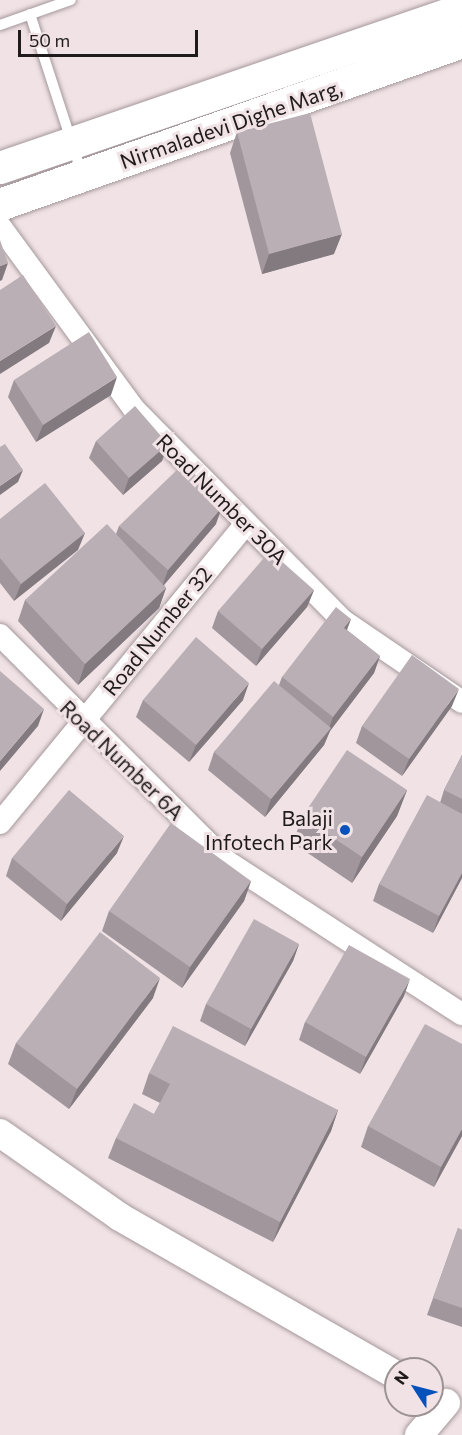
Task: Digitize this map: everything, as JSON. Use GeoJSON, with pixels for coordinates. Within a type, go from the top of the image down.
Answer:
{"type":"FeatureCollection","features":[{"type":"Feature","properties":{"kind":"main road","name":"Nirmaladevi Dighe Marg,"},"geometry":{"type":"LineString","coordinates":[[0,168],[462,10]]}},
{"type":"Feature","properties":{"kind":"main road","name":"Nirmaladevi Dighe Marg,"},"geometry":{"type":"LineString","coordinates":[[0,205],[462,42]]}},
{"type":"Feature","properties":{"kind":"street","name":"Road Number 30A"},"geometry":{"type":"LineString","coordinates":[[0,226],[134,409],[342,620],[462,702]]}},
{"type":"Feature","properties":{"kind":"street","name":"Road Number 32"},"geometry":{"type":"LineString","coordinates":[[0,823],[246,523]]}},
{"type":"Feature","properties":{"kind":"street","name":"Road Number 6A"},"geometry":{"type":"LineString","coordinates":[[0,635],[82,723],[226,861],[462,1014]]}},
{"type":"Feature","properties":{"kind":"street"},"geometry":{"type":"LineString","coordinates":[[0,1133],[120,1217],[384,1368]]}},
{"type":"Feature","properties":{"kind":"street"},"geometry":{"type":"LineString","coordinates":[[419,1435],[447,1402]]}},
{"type":"Feature","properties":{"kind":"lane"},"geometry":{"type":"LineString","coordinates":[[0,25],[71,0]]}},
{"type":"Feature","properties":{"kind":"lane"},"geometry":{"type":"LineString","coordinates":[[30,14],[82,176]]}},
{"type":"Feature","properties":{"kind":"building"},"geometry":{"type":"Polygon","coordinates":[[[310,113],[342,234],[269,254],[237,132],[310,113]]]}},
{"type":"Feature","properties":{"kind":"building"},"geometry":{"type":"Polygon","coordinates":[[[0,240],[8,263],[0,266],[0,240]]]}},
{"type":"Feature","properties":{"kind":"building"},"geometry":{"type":"Polygon","coordinates":[[[23,275],[56,326],[0,361],[0,290],[23,275]]]}},
{"type":"Feature","properties":{"kind":"building"},"geometry":{"type":"Polygon","coordinates":[[[89,332],[117,377],[43,425],[14,380],[89,332]]]}},
{"type":"Feature","properties":{"kind":"building"},"geometry":{"type":"Polygon","coordinates":[[[135,406],[168,444],[129,478],[96,441],[135,406]]]}},
{"type":"Feature","properties":{"kind":"building"},"geometry":{"type":"Polygon","coordinates":[[[5,444],[23,470],[0,486],[0,447],[5,444]]]}},
{"type":"Feature","properties":{"kind":"building"},"geometry":{"type":"Polygon","coordinates":[[[185,462],[222,507],[168,570],[119,526],[185,462]]]}},
{"type":"Feature","properties":{"kind":"building"},"geometry":{"type":"Polygon","coordinates":[[[45,483],[85,533],[21,584],[0,558],[0,519],[45,483]]]}},
{"type":"Feature","properties":{"kind":"building"},"geometry":{"type":"Polygon","coordinates":[[[107,524],[166,588],[85,664],[25,600],[107,524]]]}},
{"type":"Feature","properties":{"kind":"building"},"geometry":{"type":"Polygon","coordinates":[[[270,551],[314,590],[262,649],[218,611],[270,551]]]}},
{"type":"Feature","properties":{"kind":"building"},"geometry":{"type":"Polygon","coordinates":[[[336,607],[351,619],[344,628],[380,656],[333,717],[282,677],[336,607]]]}},
{"type":"Feature","properties":{"kind":"building"},"geometry":{"type":"Polygon","coordinates":[[[196,637],[249,683],[196,745],[143,700],[196,637]]]}},
{"type":"Feature","properties":{"kind":"building"},"geometry":{"type":"Polygon","coordinates":[[[412,655],[459,689],[409,759],[362,726],[412,655]]]}},
{"type":"Feature","properties":{"kind":"building"},"geometry":{"type":"Polygon","coordinates":[[[0,671],[44,709],[0,761],[0,671]]]}},
{"type":"Feature","properties":{"kind":"building"},"geometry":{"type":"Polygon","coordinates":[[[274,681],[331,728],[271,799],[214,752],[274,681]]]}},
{"type":"Feature","properties":{"kind":"building","name":"Balaji Infotech Park"},"geometry":{"type":"Polygon","coordinates":[[[347,750],[407,790],[362,857],[302,817],[347,750]]]}},
{"type":"Feature","properties":{"kind":"building"},"geometry":{"type":"Polygon","coordinates":[[[462,755],[462,799],[444,790],[462,755]]]}},
{"type":"Feature","properties":{"kind":"building"},"geometry":{"type":"Polygon","coordinates":[[[69,790],[124,836],[67,904],[12,858],[69,790]]]}},
{"type":"Feature","properties":{"kind":"building"},"geometry":{"type":"Polygon","coordinates":[[[427,795],[462,814],[462,873],[439,916],[379,884],[427,795]]]}},
{"type":"Feature","properties":{"kind":"building"},"geometry":{"type":"Polygon","coordinates":[[[171,823],[251,881],[190,967],[109,911],[171,823]]]}},
{"type":"Feature","properties":{"kind":"building"},"geometry":{"type":"Polygon","coordinates":[[[254,919],[299,944],[251,1029],[206,1004],[254,919]]]}},
{"type":"Feature","properties":{"kind":"building"},"geometry":{"type":"Polygon","coordinates":[[[100,932],[160,978],[77,1089],[16,1043],[100,932]]]}},
{"type":"Feature","properties":{"kind":"building"},"geometry":{"type":"Polygon","coordinates":[[[349,945],[410,979],[366,1057],[305,1022],[349,945]]]}},
{"type":"Feature","properties":{"kind":"building"},"geometry":{"type":"Polygon","coordinates":[[[425,1024],[462,1044],[462,1129],[441,1167],[368,1126],[425,1024]]]}},
{"type":"Feature","properties":{"kind":"building"},"geometry":{"type":"Polygon","coordinates":[[[173,1026],[338,1110],[280,1222],[116,1138],[134,1103],[154,1114],[170,1084],[149,1073],[173,1026]]]}},
{"type":"Feature","properties":{"kind":"building"},"geometry":{"type":"Polygon","coordinates":[[[458,1228],[462,1230],[462,1308],[433,1298],[458,1228]]]}},
{"type":"Feature","properties":{"kind":"place","name":"Balaji Infotech Park"},"geometry":{"type":"Point","coordinates":[345,830]}}]}
